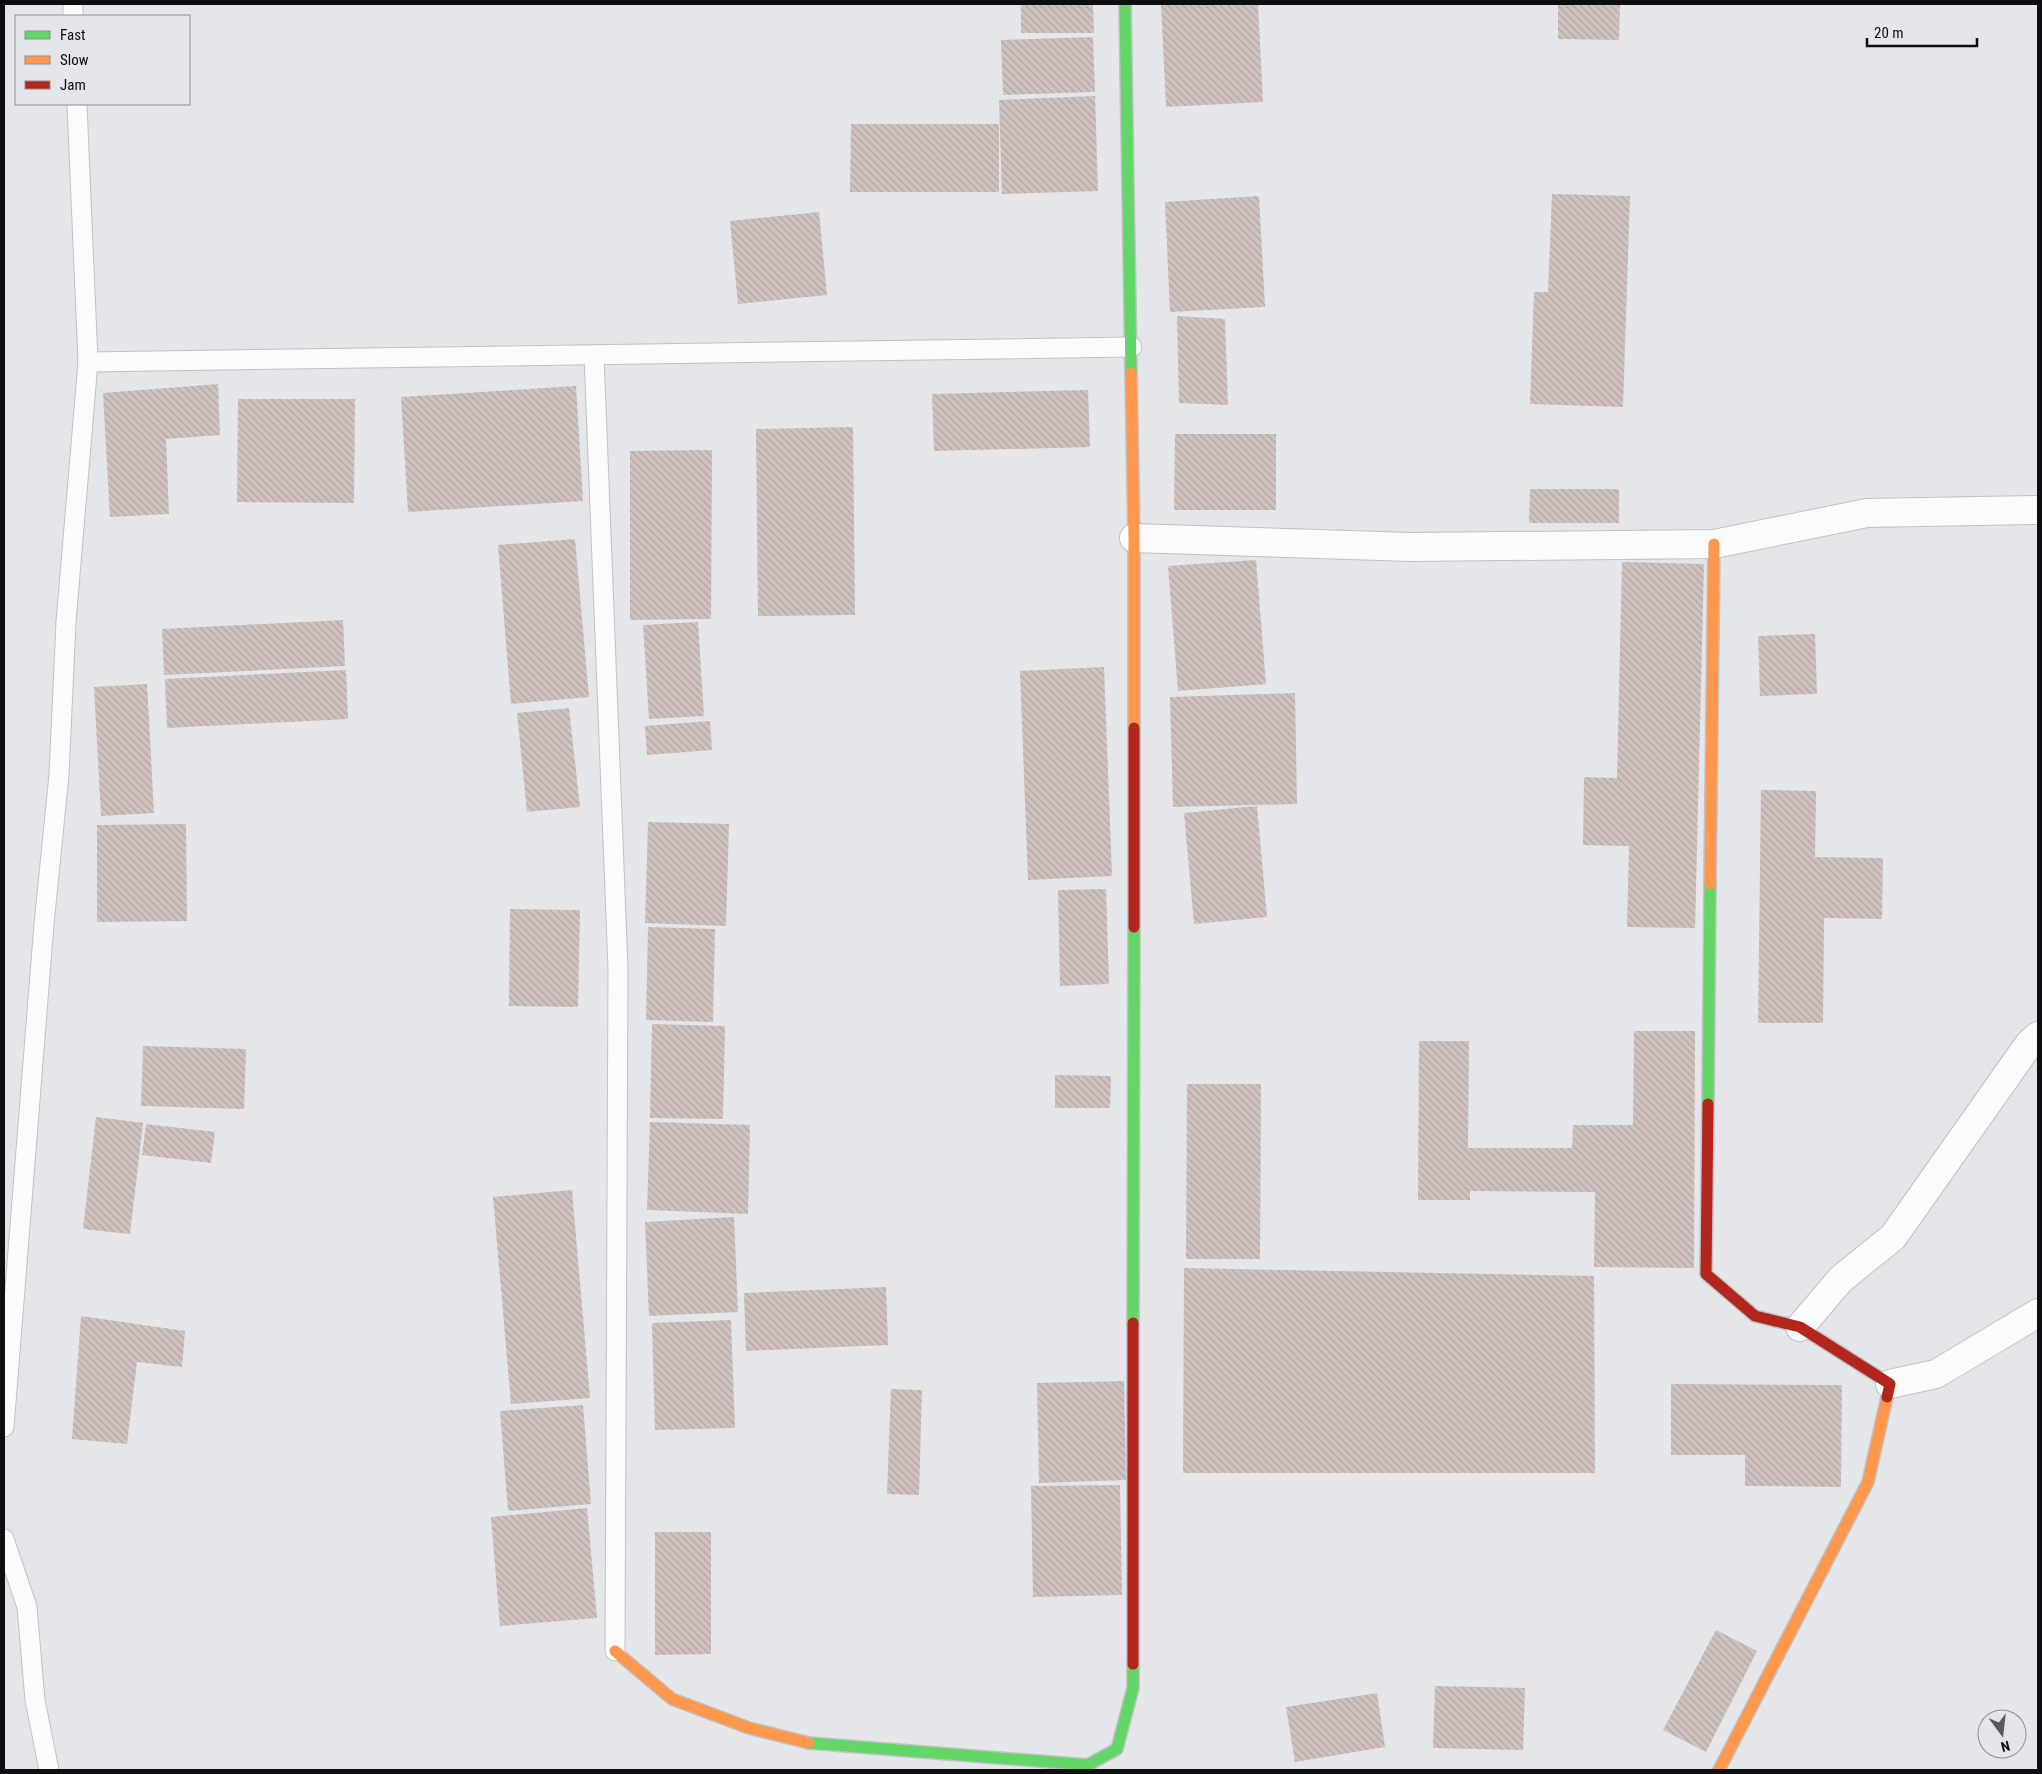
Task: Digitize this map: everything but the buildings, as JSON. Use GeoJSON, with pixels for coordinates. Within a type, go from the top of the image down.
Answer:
{"type":"FeatureCollection","features":[{"type":"Feature","properties":{"kind":"street"},"geometry":{"type":"LineString","coordinates":[[616,1652],[672,1699],[749,1728],[811,1743],[1088,1765],[1118,1748],[1133,1688],[1134,538],[1132,347],[1124,4]]}},
{"type":"Feature","properties":{"kind":"street"},"geometry":{"type":"LineString","coordinates":[[1134,538],[1412,547],[1714,544],[1867,513],[2038,510]]}},
{"type":"Feature","properties":{"kind":"street"},"geometry":{"type":"LineString","coordinates":[[1714,544],[1706,1274],[1755,1316],[1800,1327],[1890,1384],[1936,1374],[2038,1313]]}},
{"type":"Feature","properties":{"kind":"street"},"geometry":{"type":"LineString","coordinates":[[1800,1327],[1841,1279],[1893,1237],[2029,1044],[2038,1036]]}},
{"type":"Feature","properties":{"kind":"street"},"geometry":{"type":"LineString","coordinates":[[1719,1770],[1868,1482],[1890,1384]]}},
{"type":"Feature","properties":{"kind":"lane"},"geometry":{"type":"LineString","coordinates":[[4,1427],[44,924],[59,774],[66,622],[88,362],[77,105]]}},
{"type":"Feature","properties":{"kind":"lane"},"geometry":{"type":"LineString","coordinates":[[88,362],[1132,347]]}},
{"type":"Feature","properties":{"kind":"lane"},"geometry":{"type":"LineString","coordinates":[[594,355],[618,968],[616,1652]]}},
{"type":"Feature","properties":{"kind":"lane"},"geometry":{"type":"LineString","coordinates":[[4,1539],[27,1607],[35,1700],[49,1770]]}},
{"type":"Feature","properties":{"kind":"traffic: fast"},"geometry":{"type":"LineString","coordinates":[[1125,4],[1131,373]]}},
{"type":"Feature","properties":{"kind":"traffic: fast"},"geometry":{"type":"LineString","coordinates":[[1708,1104],[1710,884]]}},
{"type":"Feature","properties":{"kind":"traffic: fast"},"geometry":{"type":"LineString","coordinates":[[1133,1323],[1134,927]]}},
{"type":"Feature","properties":{"kind":"traffic: fast"},"geometry":{"type":"LineString","coordinates":[[809,1743],[1088,1765],[1117,1749],[1133,1688],[1133,1664]]}},
{"type":"Feature","properties":{"kind":"traffic: slow"},"geometry":{"type":"LineString","coordinates":[[1131,373],[1134,538],[1134,728]]}},
{"type":"Feature","properties":{"kind":"traffic: slow"},"geometry":{"type":"LineString","coordinates":[[1710,884],[1714,544]]}},
{"type":"Feature","properties":{"kind":"traffic: slow"},"geometry":{"type":"LineString","coordinates":[[1719,1770],[1868,1482],[1887,1397]]}},
{"type":"Feature","properties":{"kind":"traffic: slow"},"geometry":{"type":"LineString","coordinates":[[615,1651],[672,1699],[749,1728],[809,1743]]}},
{"type":"Feature","properties":{"kind":"traffic: jam"},"geometry":{"type":"LineString","coordinates":[[1134,728],[1134,927]]}},
{"type":"Feature","properties":{"kind":"traffic: jam"},"geometry":{"type":"LineString","coordinates":[[1708,1104],[1706,1274],[1755,1316],[1800,1327],[1890,1384],[1887,1397]]}},
{"type":"Feature","properties":{"kind":"traffic: jam"},"geometry":{"type":"LineString","coordinates":[[1133,1323],[1133,1664]]}}]}
